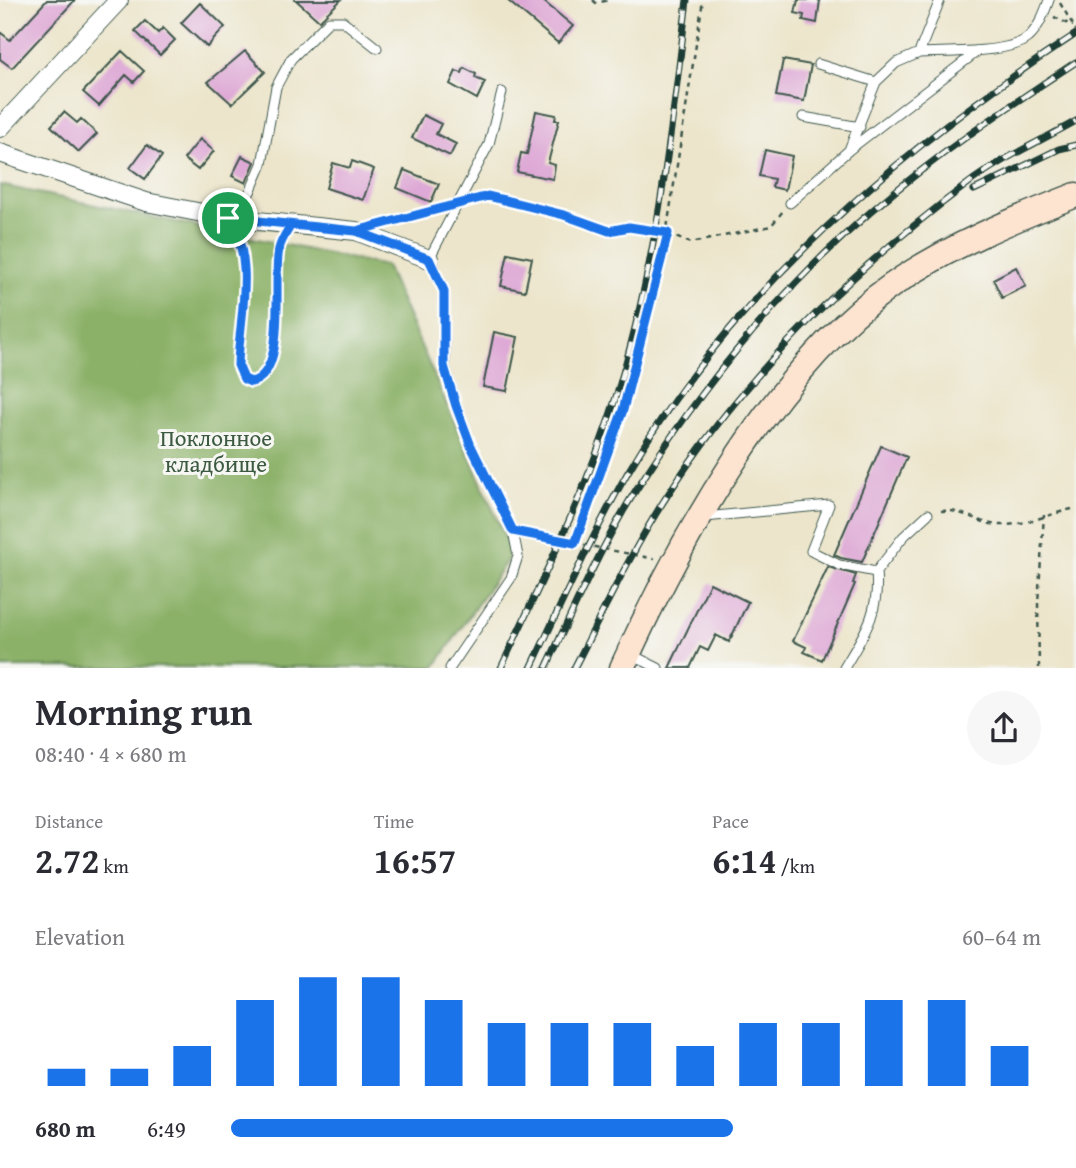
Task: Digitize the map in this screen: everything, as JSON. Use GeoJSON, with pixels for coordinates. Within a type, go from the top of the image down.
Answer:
{"type":"FeatureCollection","features":[{"type":"Feature","properties":{"kind":"street"},"geometry":{"type":"LineString","coordinates":[[0,128],[120,0]]}},
{"type":"Feature","properties":{"kind":"street"},"geometry":{"type":"LineString","coordinates":[[0,153],[146,202],[228,218],[356,231],[429,259]]}},
{"type":"Feature","properties":{"kind":"street"},"geometry":{"type":"LineString","coordinates":[[626,660],[700,518],[778,398],[830,337],[890,287],[947,251],[1076,195]]}},
{"type":"Feature","properties":{"kind":"lane"},"geometry":{"type":"LineString","coordinates":[[919,53],[940,0]]}},
{"type":"Feature","properties":{"kind":"lane"},"geometry":{"type":"LineString","coordinates":[[849,150],[876,82],[896,63],[919,53],[978,51],[1023,41],[1040,24],[1049,0]]}},
{"type":"Feature","properties":{"kind":"lane"},"geometry":{"type":"LineString","coordinates":[[291,225],[279,250],[272,358],[266,373],[251,382],[244,379],[238,365],[244,260],[240,240],[228,218],[250,192],[262,164],[276,87],[291,59],[328,21],[343,21],[377,48]]}},
{"type":"Feature","properties":{"kind":"lane"},"geometry":{"type":"LineString","coordinates":[[790,203],[849,150],[978,51]]}},
{"type":"Feature","properties":{"kind":"lane"},"geometry":{"type":"LineString","coordinates":[[818,64],[876,82]]}},
{"type":"Feature","properties":{"kind":"lane"},"geometry":{"type":"LineString","coordinates":[[450,667],[511,578],[518,556],[513,531],[471,446],[444,366],[444,291],[429,259],[489,144],[502,92]]}},
{"type":"Feature","properties":{"kind":"lane"},"geometry":{"type":"LineString","coordinates":[[803,117],[860,127]]}},
{"type":"Feature","properties":{"kind":"lane"},"geometry":{"type":"LineString","coordinates":[[700,518],[829,505],[811,551],[839,565],[876,572]]}},
{"type":"Feature","properties":{"kind":"lane"},"geometry":{"type":"LineString","coordinates":[[844,667],[872,620],[878,595],[876,572],[903,537],[928,514]]}},
{"type":"Feature","properties":{"kind":"lane"},"geometry":{"type":"LineString","coordinates":[[626,660],[658,667]]}},
{"type":"Feature","properties":{"kind":"path"},"geometry":{"type":"LineString","coordinates":[[593,0],[596,3],[609,0]]}},
{"type":"Feature","properties":{"kind":"path"},"geometry":{"type":"LineString","coordinates":[[575,543],[623,410],[668,233],[703,0]]}},
{"type":"Feature","properties":{"kind":"path"},"geometry":{"type":"LineString","coordinates":[[1059,0],[1075,28]]}},
{"type":"Feature","properties":{"kind":"path"},"geometry":{"type":"LineString","coordinates":[[1040,24],[1054,17],[1075,28]]}},
{"type":"Feature","properties":{"kind":"path"},"geometry":{"type":"LineString","coordinates":[[356,231],[415,217],[460,201],[488,196],[564,215],[609,231],[629,227],[668,233],[691,243],[771,226],[790,203]]}},
{"type":"Feature","properties":{"kind":"path"},"geometry":{"type":"LineString","coordinates":[[928,514],[952,509],[980,521],[1001,525],[1076,508]]}},
{"type":"Feature","properties":{"kind":"path"},"geometry":{"type":"LineString","coordinates":[[1039,667],[1038,603],[1044,516]]}},
{"type":"Feature","properties":{"kind":"path"},"geometry":{"type":"LineString","coordinates":[[513,531],[676,562]]}},
{"type":"Feature","properties":{"kind":"green space","name":"Поклонное кладбище"},"geometry":{"type":"Polygon","coordinates":[[[0,185],[386,266],[512,553],[435,667],[0,667],[0,185]]]}},
{"type":"Feature","properties":{"kind":"building"},"geometry":{"type":"Polygon","coordinates":[[[47,0],[75,0],[12,68],[0,59],[0,32],[10,40],[47,0]]]}},
{"type":"Feature","properties":{"kind":"building"},"geometry":{"type":"Polygon","coordinates":[[[296,0],[341,0],[319,21],[296,0]]]}},
{"type":"Feature","properties":{"kind":"building"},"geometry":{"type":"Polygon","coordinates":[[[507,0],[542,0],[573,26],[558,43],[507,0]]]}},
{"type":"Feature","properties":{"kind":"building"},"geometry":{"type":"Polygon","coordinates":[[[798,0],[820,0],[817,23],[803,20],[804,15],[795,13],[798,0]]]}},
{"type":"Feature","properties":{"kind":"building"},"geometry":{"type":"Polygon","coordinates":[[[200,3],[225,27],[207,47],[181,23],[200,3]]]}},
{"type":"Feature","properties":{"kind":"building"},"geometry":{"type":"Polygon","coordinates":[[[145,21],[158,33],[163,28],[175,40],[160,55],[135,31],[145,21]]]}},
{"type":"Feature","properties":{"kind":"building"},"geometry":{"type":"Polygon","coordinates":[[[122,51],[144,71],[134,82],[126,75],[99,106],[83,92],[122,51]]]}},
{"type":"Feature","properties":{"kind":"building"},"geometry":{"type":"Polygon","coordinates":[[[245,51],[265,72],[232,104],[208,82],[245,51]]]}},
{"type":"Feature","properties":{"kind":"building"},"geometry":{"type":"Polygon","coordinates":[[[783,60],[811,65],[804,101],[776,96],[783,60]]]}},
{"type":"Feature","properties":{"kind":"building"},"geometry":{"type":"Polygon","coordinates":[[[464,68],[476,74],[475,78],[485,82],[477,99],[450,84],[456,71],[462,73],[464,68]]]}},
{"type":"Feature","properties":{"kind":"building"},"geometry":{"type":"Polygon","coordinates":[[[536,111],[556,115],[555,120],[559,120],[548,163],[555,165],[553,179],[517,172],[521,153],[527,154],[536,111]]]}},
{"type":"Feature","properties":{"kind":"building"},"geometry":{"type":"Polygon","coordinates":[[[64,112],[77,123],[81,119],[97,134],[79,152],[51,126],[64,112]]]}},
{"type":"Feature","properties":{"kind":"building"},"geometry":{"type":"Polygon","coordinates":[[[423,115],[441,124],[436,134],[456,144],[450,156],[412,138],[423,115]]]}},
{"type":"Feature","properties":{"kind":"building"},"geometry":{"type":"Polygon","coordinates":[[[200,139],[214,151],[198,170],[184,159],[200,139]]]}},
{"type":"Feature","properties":{"kind":"building"},"geometry":{"type":"Polygon","coordinates":[[[147,145],[162,156],[145,179],[130,168],[147,145]]]}},
{"type":"Feature","properties":{"kind":"building"},"geometry":{"type":"Polygon","coordinates":[[[765,150],[792,156],[785,190],[772,187],[774,179],[759,176],[765,150]]]}},
{"type":"Feature","properties":{"kind":"building"},"geometry":{"type":"Polygon","coordinates":[[[242,156],[255,162],[246,183],[232,176],[242,156]]]}},
{"type":"Feature","properties":{"kind":"building"},"geometry":{"type":"Polygon","coordinates":[[[352,161],[374,169],[363,200],[326,188],[333,163],[350,168],[352,161]]]}},
{"type":"Feature","properties":{"kind":"building"},"geometry":{"type":"Polygon","coordinates":[[[404,170],[439,184],[431,202],[397,188],[404,170]]]}},
{"type":"Feature","properties":{"kind":"building"},"geometry":{"type":"Polygon","coordinates":[[[508,253],[532,258],[525,291],[501,286],[508,253]]]}},
{"type":"Feature","properties":{"kind":"building"},"geometry":{"type":"Polygon","coordinates":[[[1016,267],[1026,286],[1002,298],[993,279],[1016,267]]]}},
{"type":"Feature","properties":{"kind":"building"},"geometry":{"type":"Polygon","coordinates":[[[494,332],[518,337],[507,391],[483,387],[494,332]]]}},
{"type":"Feature","properties":{"kind":"building"},"geometry":{"type":"Polygon","coordinates":[[[881,446],[907,457],[862,562],[841,558],[834,555],[881,446]]]}},
{"type":"Feature","properties":{"kind":"building"},"geometry":{"type":"Polygon","coordinates":[[[828,567],[856,575],[855,584],[822,660],[804,652],[806,647],[793,641],[828,567]]]}},
{"type":"Feature","properties":{"kind":"building"},"geometry":{"type":"Polygon","coordinates":[[[710,583],[748,602],[729,642],[716,635],[708,651],[700,647],[690,668],[669,668],[710,583]]]}},
{"type":"Feature","properties":{"kind":"railway"},"geometry":{"type":"LineString","coordinates":[[501,668],[591,468],[629,351],[652,251],[687,0]]}},
{"type":"Feature","properties":{"kind":"railway"},"geometry":{"type":"LineString","coordinates":[[531,668],[628,472],[671,406],[718,343],[770,283],[885,175],[947,125],[1076,34]]}},
{"type":"Feature","properties":{"kind":"railway"},"geometry":{"type":"LineString","coordinates":[[546,668],[629,501],[694,406],[749,335],[809,269],[874,209],[973,132],[1076,62]]}},
{"type":"Feature","properties":{"kind":"railway"},"geometry":{"type":"LineString","coordinates":[[574,668],[630,559],[667,496],[730,408],[766,367],[841,289],[923,218],[992,167],[1076,121]]}},
{"type":"Feature","properties":{"kind":"railway"},"geometry":{"type":"LineString","coordinates":[[974,190],[1059,149],[1076,145]]}},
{"type":"Feature","properties":{"kind":"route"},"geometry":{"type":"LineString","coordinates":[[228,218],[240,240],[244,260],[238,365],[244,379],[251,382],[261,378],[270,367],[276,328],[279,250],[291,225],[356,231],[388,221],[415,217],[460,201],[488,196],[564,215],[609,231],[629,227],[668,233],[660,273],[623,410],[575,543],[561,538],[513,531],[471,446],[456,406],[444,366],[444,291],[429,259],[356,231],[228,218]]}}]}
